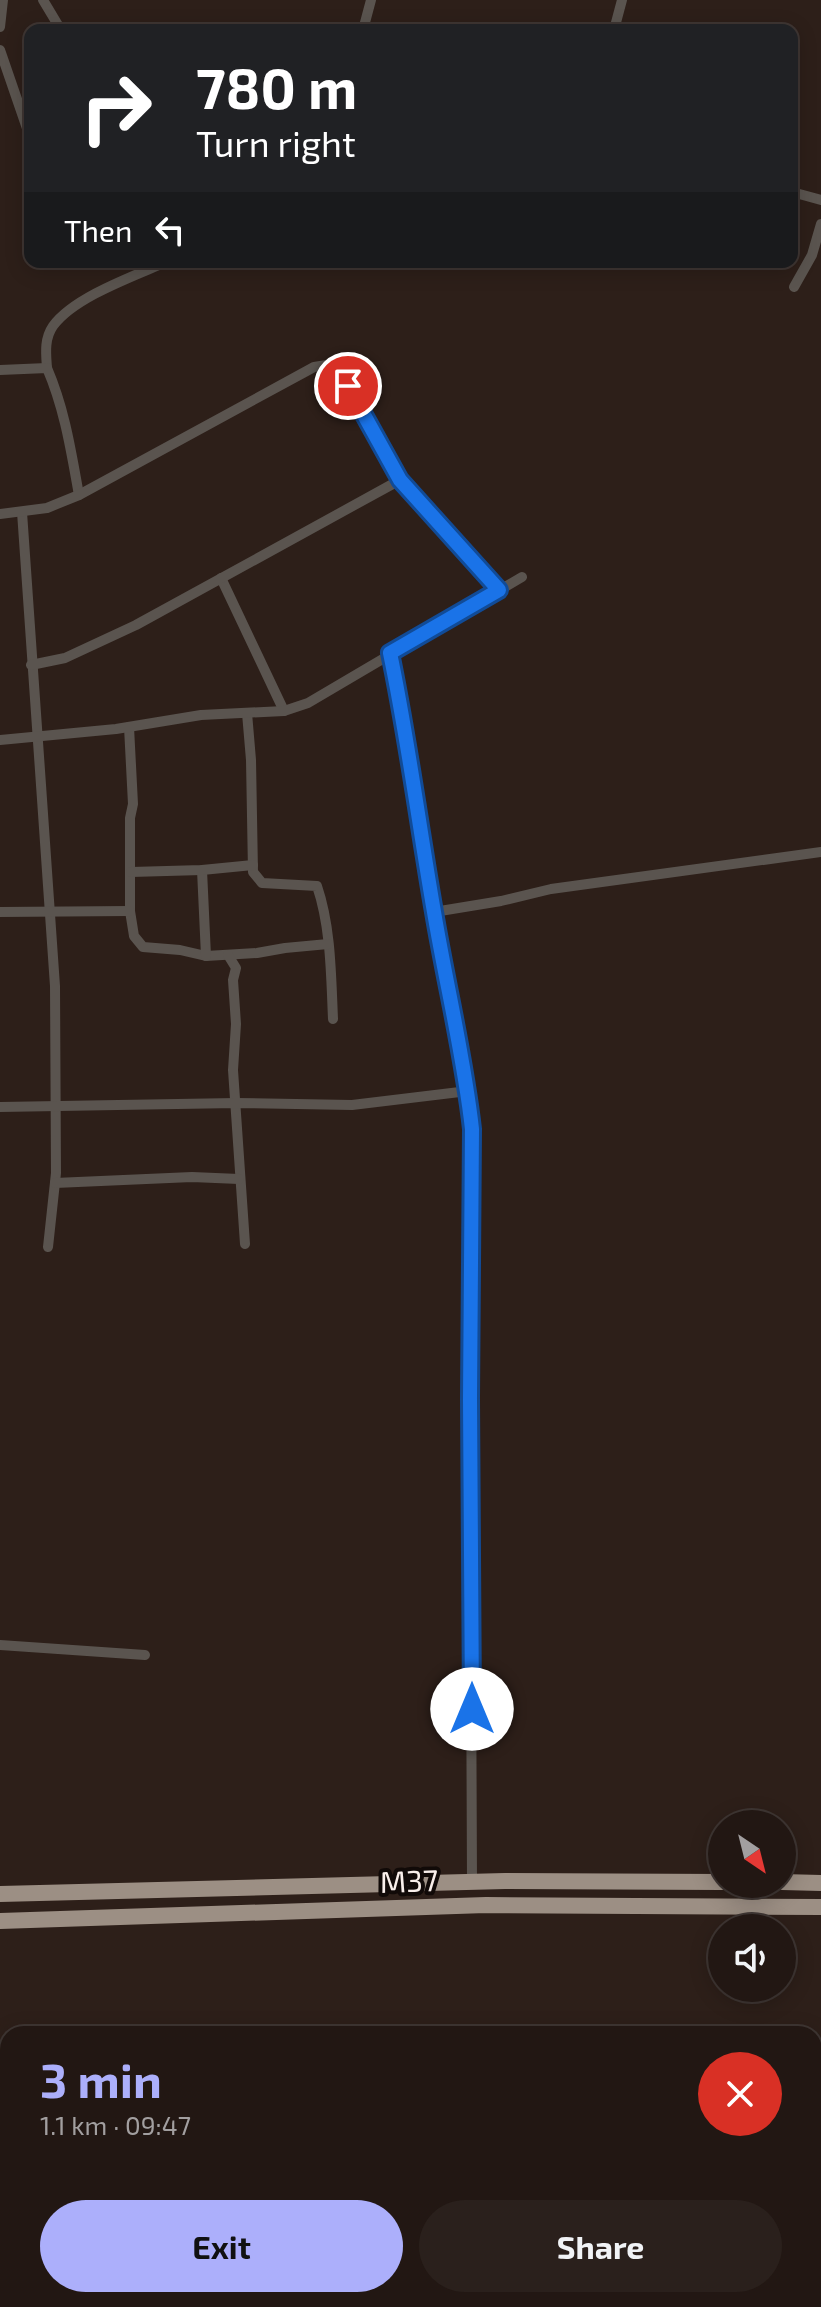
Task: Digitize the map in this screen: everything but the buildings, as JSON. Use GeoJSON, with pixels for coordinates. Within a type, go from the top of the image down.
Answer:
{"type":"FeatureCollection","features":[{"type":"Feature","properties":{"kind":"highway","name":"M37"},"geometry":{"type":"LineString","coordinates":[[0,1894],[472,1882],[708,1882]]}},
{"type":"Feature","properties":{"kind":"highway"},"geometry":{"type":"LineString","coordinates":[[796,1882],[821,1883]]}},
{"type":"Feature","properties":{"kind":"highway","name":"M37"},"geometry":{"type":"LineString","coordinates":[[0,1921],[486,1905],[821,1907]]}},
{"type":"Feature","properties":{"kind":"street"},"geometry":{"type":"LineString","coordinates":[[0,27],[3,0]]}},
{"type":"Feature","properties":{"kind":"street"},"geometry":{"type":"LineString","coordinates":[[43,0],[57,24]]}},
{"type":"Feature","properties":{"kind":"street"},"geometry":{"type":"LineString","coordinates":[[365,24],[371,0]]}},
{"type":"Feature","properties":{"kind":"street"},"geometry":{"type":"LineString","coordinates":[[616,24],[622,0]]}},
{"type":"Feature","properties":{"kind":"street"},"geometry":{"type":"LineString","coordinates":[[0,50],[24,120]]}},
{"type":"Feature","properties":{"kind":"street"},"geometry":{"type":"LineString","coordinates":[[798,194],[821,200]]}},
{"type":"Feature","properties":{"kind":"street"},"geometry":{"type":"LineString","coordinates":[[794,287],[812,255],[821,224]]}},
{"type":"Feature","properties":{"kind":"street"},"geometry":{"type":"LineString","coordinates":[[79,495],[60,398],[47,368],[45,347],[53,327],[71,310],[103,289],[152,268]]}},
{"type":"Feature","properties":{"kind":"street"},"geometry":{"type":"LineString","coordinates":[[0,514],[47,508],[79,495],[314,367],[333,364],[400,480],[499,590]]}},
{"type":"Feature","properties":{"kind":"street"},"geometry":{"type":"LineString","coordinates":[[0,370],[47,368]]}},
{"type":"Feature","properties":{"kind":"street"},"geometry":{"type":"LineString","coordinates":[[31,665],[53,662],[136,625],[400,480]]}},
{"type":"Feature","properties":{"kind":"street"},"geometry":{"type":"LineString","coordinates":[[22,512],[55,986],[55,1183],[48,1247]]}},
{"type":"Feature","properties":{"kind":"street"},"geometry":{"type":"LineString","coordinates":[[0,740],[129,727],[201,715],[284,711],[308,703],[522,577]]}},
{"type":"Feature","properties":{"kind":"street"},"geometry":{"type":"LineString","coordinates":[[221,578],[284,711]]}},
{"type":"Feature","properties":{"kind":"street"},"geometry":{"type":"LineString","coordinates":[[390,653],[406,730],[472,1129],[472,1882]]}},
{"type":"Feature","properties":{"kind":"street"},"geometry":{"type":"LineString","coordinates":[[247,713],[253,872],[262,883],[317,886],[328,944],[333,1019]]}},
{"type":"Feature","properties":{"kind":"street"},"geometry":{"type":"LineString","coordinates":[[129,727],[133,804],[130,818],[130,911],[134,936],[143,947],[206,956],[328,944]]}},
{"type":"Feature","properties":{"kind":"street"},"geometry":{"type":"LineString","coordinates":[[434,912],[580,884],[821,852]]}},
{"type":"Feature","properties":{"kind":"street"},"geometry":{"type":"LineString","coordinates":[[131,872],[253,865]]}},
{"type":"Feature","properties":{"kind":"street"},"geometry":{"type":"LineString","coordinates":[[202,870],[206,956]]}},
{"type":"Feature","properties":{"kind":"street"},"geometry":{"type":"LineString","coordinates":[[0,912],[130,911]]}},
{"type":"Feature","properties":{"kind":"street"},"geometry":{"type":"LineString","coordinates":[[228,955],[236,968],[233,980],[236,1024],[233,1070],[245,1244]]}},
{"type":"Feature","properties":{"kind":"street"},"geometry":{"type":"LineString","coordinates":[[0,1107],[236,1103],[352,1105],[468,1091]]}},
{"type":"Feature","properties":{"kind":"street"},"geometry":{"type":"LineString","coordinates":[[55,1183],[192,1177],[239,1179]]}},
{"type":"Feature","properties":{"kind":"street"},"geometry":{"type":"LineString","coordinates":[[0,1645],[145,1655]]}},
{"type":"Feature","properties":{"kind":"route"},"geometry":{"type":"LineString","coordinates":[[348,386],[400,480],[499,590],[390,653],[406,730],[472,1129],[472,1709]]}}]}
